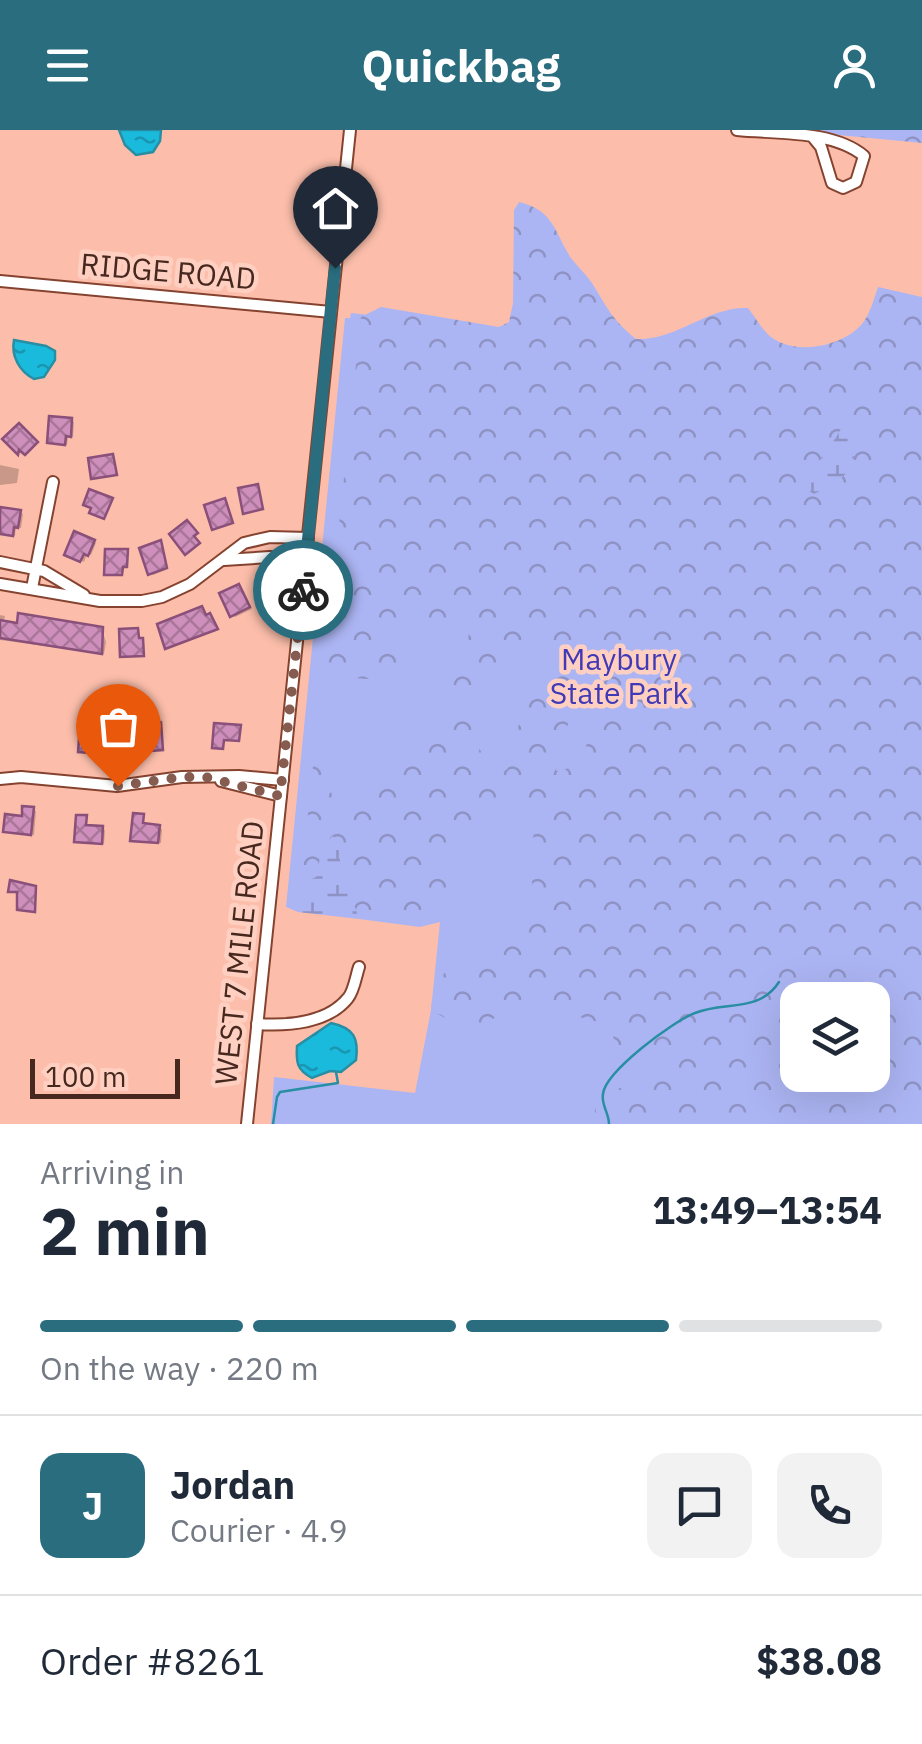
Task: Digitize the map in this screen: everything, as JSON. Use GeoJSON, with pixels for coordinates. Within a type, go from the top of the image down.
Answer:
{"type":"FeatureCollection","features":[{"type":"Feature","properties":{"kind":"street","name":"WEST 7 MILE ROAD"},"geometry":{"type":"LineString","coordinates":[[247,1124],[350,130]]}},
{"type":"Feature","properties":{"kind":"street"},"geometry":{"type":"LineString","coordinates":[[737,130],[812,136],[849,142],[864,156],[856,182],[843,188],[832,183],[821,147],[812,136]]}},
{"type":"Feature","properties":{"kind":"street","name":"RIDGE ROAD"},"geometry":{"type":"LineString","coordinates":[[0,281],[331,312]]}},
{"type":"Feature","properties":{"kind":"street"},"geometry":{"type":"LineString","coordinates":[[32,588],[52,482]]}},
{"type":"Feature","properties":{"kind":"street"},"geometry":{"type":"LineString","coordinates":[[0,584],[89,599],[142,601],[190,584],[244,543],[270,537],[308,538]]}},
{"type":"Feature","properties":{"kind":"street"},"geometry":{"type":"LineString","coordinates":[[222,560],[270,557],[306,561]]}},
{"type":"Feature","properties":{"kind":"street"},"geometry":{"type":"LineString","coordinates":[[0,562],[36,568],[89,599]]}},
{"type":"Feature","properties":{"kind":"street"},"geometry":{"type":"LineString","coordinates":[[0,779],[34,778],[118,786],[182,777],[282,780]]}},
{"type":"Feature","properties":{"kind":"street"},"geometry":{"type":"LineString","coordinates":[[215,779],[280,796]]}},
{"type":"Feature","properties":{"kind":"street"},"geometry":{"type":"LineString","coordinates":[[258,1024],[282,1026],[316,1019],[349,997],[359,967]]}},
{"type":"Feature","properties":{"kind":"green space"},"geometry":{"type":"Polygon","coordinates":[[[922,130],[922,143],[807,132],[922,130]]]}},
{"type":"Feature","properties":{"kind":"green space","name":"Maybury State Park"},"geometry":{"type":"Polygon","coordinates":[[[519,202],[547,217],[611,313],[636,339],[665,335],[719,312],[748,308],[774,339],[796,347],[820,346],[844,338],[862,324],[878,287],[922,297],[922,1124],[594,1124],[596,1095],[651,1072],[660,1049],[616,1045],[609,1025],[517,1000],[484,1026],[468,1031],[431,1010],[438,982],[453,965],[504,938],[531,914],[534,817],[507,807],[483,812],[456,851],[440,922],[420,927],[359,919],[340,865],[340,848],[323,845],[316,878],[307,881],[302,871],[315,747],[325,753],[327,783],[337,801],[343,806],[365,800],[395,755],[411,739],[434,732],[451,714],[453,660],[466,648],[470,629],[453,625],[406,632],[399,649],[404,672],[394,676],[353,677],[324,666],[361,317],[381,307],[499,327],[509,322],[513,303],[514,210],[519,202]],[[540,635],[506,660],[491,679],[475,722],[477,742],[487,759],[507,770],[525,710],[541,684],[564,663],[560,652],[540,635]],[[579,704],[569,720],[556,771],[575,767],[605,706],[579,704]]]}},
{"type":"Feature","properties":{"kind":"green space","name":"Maybury State Park"},"geometry":{"type":"Polygon","coordinates":[[[351,313],[922,375],[922,1124],[271,1124],[274,1077],[415,1093],[431,1010],[440,922],[298,912],[286,907],[345,318],[350,318],[351,313]]]}},
{"type":"Feature","properties":{"kind":"green space"},"geometry":{"type":"Polygon","coordinates":[[[852,426],[855,451],[850,469],[814,494],[804,488],[841,429],[852,426]]]}},
{"type":"Feature","properties":{"kind":"green space"},"geometry":{"type":"Polygon","coordinates":[[[333,836],[340,848],[340,865],[359,919],[298,912],[307,881],[316,877],[323,845],[333,836]]]}},
{"type":"Feature","properties":{"kind":"water"},"geometry":{"type":"Polygon","coordinates":[[[119,130],[161,130],[160,141],[153,152],[136,155],[125,145],[119,130]]]}},
{"type":"Feature","properties":{"kind":"water"},"geometry":{"type":"Polygon","coordinates":[[[14,340],[55,351],[55,360],[44,377],[34,379],[20,367],[14,340]]]}},
{"type":"Feature","properties":{"kind":"water"},"geometry":{"type":"Polygon","coordinates":[[[331,1023],[353,1035],[356,1060],[341,1072],[330,1071],[312,1078],[298,1065],[297,1046],[331,1023]]]}},
{"type":"Feature","properties":{"kind":"building"},"geometry":{"type":"Polygon","coordinates":[[[49,416],[72,418],[71,437],[66,436],[65,445],[47,443],[49,416]]]}},
{"type":"Feature","properties":{"kind":"building"},"geometry":{"type":"Polygon","coordinates":[[[19,423],[38,442],[25,455],[19,450],[18,455],[2,439],[19,423]]]}},
{"type":"Feature","properties":{"kind":"building"},"geometry":{"type":"Polygon","coordinates":[[[113,454],[117,475],[91,479],[88,458],[113,454]]]}},
{"type":"Feature","properties":{"kind":"building"},"geometry":{"type":"Polygon","coordinates":[[[258,484],[263,509],[243,514],[238,488],[258,484]]]}},
{"type":"Feature","properties":{"kind":"building"},"geometry":{"type":"Polygon","coordinates":[[[89,489],[113,498],[104,519],[89,513],[91,508],[83,505],[89,489]]]}},
{"type":"Feature","properties":{"kind":"building"},"geometry":{"type":"Polygon","coordinates":[[[225,498],[233,523],[212,530],[204,505],[225,498]]]}},
{"type":"Feature","properties":{"kind":"building"},"geometry":{"type":"Polygon","coordinates":[[[0,507],[21,510],[13,536],[0,534],[0,507]]]}},
{"type":"Feature","properties":{"kind":"building"},"geometry":{"type":"Polygon","coordinates":[[[187,520],[198,533],[194,536],[200,543],[185,555],[169,534],[187,520]]]}},
{"type":"Feature","properties":{"kind":"building"},"geometry":{"type":"Polygon","coordinates":[[[74,531],[95,540],[88,556],[84,554],[80,562],[64,555],[74,531]]]}},
{"type":"Feature","properties":{"kind":"building"},"geometry":{"type":"Polygon","coordinates":[[[161,540],[167,568],[148,575],[139,548],[161,540]]]}},
{"type":"Feature","properties":{"kind":"building"},"geometry":{"type":"Polygon","coordinates":[[[105,549],[128,549],[127,567],[123,567],[122,575],[104,575],[105,549]]]}},
{"type":"Feature","properties":{"kind":"building"},"geometry":{"type":"Polygon","coordinates":[[[239,584],[250,607],[230,617],[219,593],[239,584]]]}},
{"type":"Feature","properties":{"kind":"building"},"geometry":{"type":"Polygon","coordinates":[[[202,606],[218,629],[165,649],[157,624],[202,606]]]}},
{"type":"Feature","properties":{"kind":"building"},"geometry":{"type":"Polygon","coordinates":[[[18,613],[103,627],[102,654],[0,638],[0,620],[17,623],[18,613]]]}},
{"type":"Feature","properties":{"kind":"building"},"geometry":{"type":"Polygon","coordinates":[[[138,628],[144,656],[120,657],[119,629],[138,628]]]}},
{"type":"Feature","properties":{"kind":"building"},"geometry":{"type":"Polygon","coordinates":[[[161,722],[163,750],[151,751],[151,741],[134,743],[133,724],[161,722]]]}},
{"type":"Feature","properties":{"kind":"building"},"geometry":{"type":"Polygon","coordinates":[[[214,723],[241,725],[239,741],[224,740],[223,749],[212,748],[214,723]]]}},
{"type":"Feature","properties":{"kind":"building"},"geometry":{"type":"Polygon","coordinates":[[[80,725],[108,727],[107,745],[90,744],[89,753],[78,752],[80,725]]]}},
{"type":"Feature","properties":{"kind":"building"},"geometry":{"type":"Polygon","coordinates":[[[22,806],[34,807],[31,835],[3,832],[5,814],[22,816],[22,806]]]}},
{"type":"Feature","properties":{"kind":"building"},"geometry":{"type":"Polygon","coordinates":[[[133,813],[144,814],[143,823],[160,825],[158,843],[130,841],[133,813]]]}},
{"type":"Feature","properties":{"kind":"building"},"geometry":{"type":"Polygon","coordinates":[[[76,815],[87,815],[86,825],[103,826],[102,844],[74,842],[76,815]]]}},
{"type":"Feature","properties":{"kind":"building"},"geometry":{"type":"Polygon","coordinates":[[[10,880],[36,886],[35,912],[17,910],[17,892],[8,892],[10,880]]]}},
{"type":"Feature","properties":{"kind":"waterway"},"geometry":{"type":"LineString","coordinates":[[609,1124],[603,1094],[615,1073],[642,1048],[695,1013],[752,1002],[771,992],[779,982]]}},
{"type":"Feature","properties":{"kind":"waterway"},"geometry":{"type":"LineString","coordinates":[[273,1124],[280,1092],[338,1083],[336,1072]]}},
{"type":"Feature","properties":{"kind":"way so far"},"geometry":{"type":"LineString","coordinates":[[118,786],[205,777],[280,796],[303,590]]}},
{"type":"Feature","properties":{"kind":"route"},"geometry":{"type":"LineString","coordinates":[[303,590],[335,268]]}}]}
